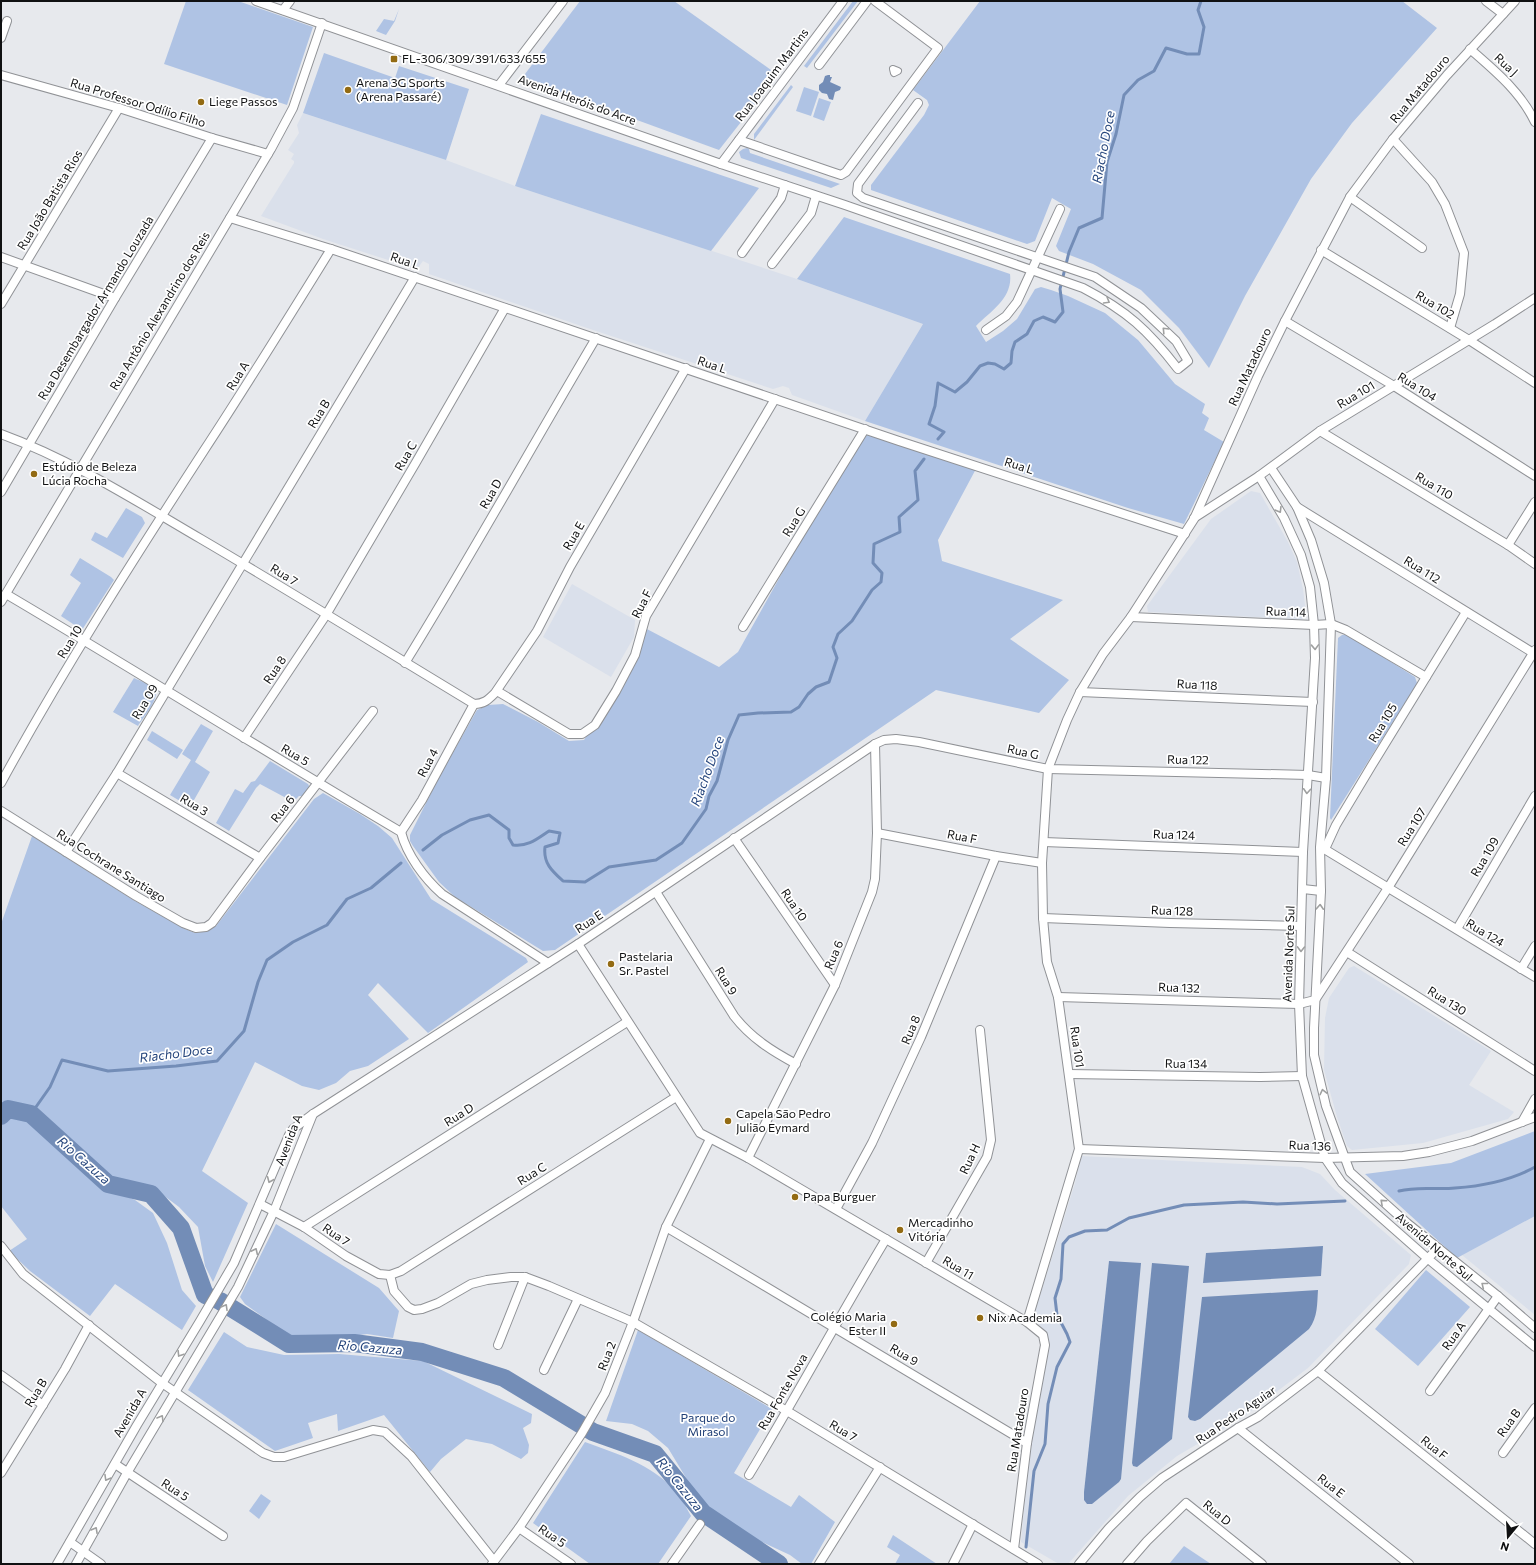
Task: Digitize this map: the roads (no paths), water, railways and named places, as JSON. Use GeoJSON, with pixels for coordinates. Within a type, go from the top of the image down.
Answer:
{"type":"FeatureCollection","features":[{"type":"Feature","properties":{"kind":"street","name":"Avenida Heróis do Acre"},"geometry":{"type":"LineString","coordinates":[[256,1],[721,164],[845,205],[1072,284],[1111,303],[1136,321],[1178,369],[1188,361],[1176,341],[1141,308],[1104,282],[1095,277],[1038,258]]}},
{"type":"Feature","properties":{"kind":"street"},"geometry":{"type":"LineString","coordinates":[[283,10],[290,1]]}},
{"type":"Feature","properties":{"kind":"street"},"geometry":{"type":"LineString","coordinates":[[498,85],[563,1]]}},
{"type":"Feature","properties":{"kind":"street","name":"Rua Joaquim Martins"},"geometry":{"type":"LineString","coordinates":[[721,164],[843,1]]}},
{"type":"Feature","properties":{"kind":"street"},"geometry":{"type":"LineString","coordinates":[[819,65],[867,1]]}},
{"type":"Feature","properties":{"kind":"street"},"geometry":{"type":"LineString","coordinates":[[739,140],[837,174],[841,175],[846,172],[938,48],[875,1]]}},
{"type":"Feature","properties":{"kind":"street"},"geometry":{"type":"LineString","coordinates":[[1486,1],[1503,14]]}},
{"type":"Feature","properties":{"kind":"street","name":"Rua Matadouro"},"geometry":{"type":"LineString","coordinates":[[1048,770],[1067,720],[1080,692],[1103,654],[1131,618],[1194,519],[1258,376],[1321,250],[1350,197],[1394,139],[1470,49],[1514,1]]}},
{"type":"Feature","properties":{"kind":"street"},"geometry":{"type":"LineString","coordinates":[[1,38],[7,21]]}},
{"type":"Feature","properties":{"kind":"street","name":"Rua Antônio Alexandrino dos Reis"},"geometry":{"type":"LineString","coordinates":[[1,602],[79,468],[268,154],[293,108],[322,23]]}},
{"type":"Feature","properties":{"kind":"street","name":"Rua J"},"geometry":{"type":"LineString","coordinates":[[1470,49],[1507,82],[1528,107],[1535,122]]}},
{"type":"Feature","properties":{"kind":"street","name":"Rua Professor Odílio Filho"},"geometry":{"type":"LineString","coordinates":[[1,75],[119,108],[212,138],[268,154]]}},
{"type":"Feature","properties":{"kind":"street"},"geometry":{"type":"LineString","coordinates":[[918,102],[858,184],[858,193],[863,198],[871,202],[1038,258]]}},
{"type":"Feature","properties":{"kind":"street","name":"Rua João Batista Rios"},"geometry":{"type":"LineString","coordinates":[[1,304],[119,108]]}},
{"type":"Feature","properties":{"kind":"street","name":"Rua Desembargador Armando Louzada"},"geometry":{"type":"LineString","coordinates":[[1,492],[115,298],[212,138]]}},
{"type":"Feature","properties":{"kind":"street"},"geometry":{"type":"LineString","coordinates":[[1394,139],[1432,182],[1445,204],[1464,253],[1460,294],[1450,328]]}},
{"type":"Feature","properties":{"kind":"street"},"geometry":{"type":"LineString","coordinates":[[742,253],[781,198],[785,185]]}},
{"type":"Feature","properties":{"kind":"street"},"geometry":{"type":"LineString","coordinates":[[772,264],[811,212],[816,196]]}},
{"type":"Feature","properties":{"kind":"street"},"geometry":{"type":"LineString","coordinates":[[1350,197],[1422,248]]}},
{"type":"Feature","properties":{"kind":"street"},"geometry":{"type":"LineString","coordinates":[[986,330],[999,322],[1012,310],[1032,271],[1060,209]]}},
{"type":"Feature","properties":{"kind":"street","name":"Rua L"},"geometry":{"type":"LineString","coordinates":[[230,218],[331,248],[775,399],[1185,534]]}},
{"type":"Feature","properties":{"kind":"street","name":"Rua A"},"geometry":{"type":"LineString","coordinates":[[162,515],[247,384],[331,248]]}},
{"type":"Feature","properties":{"kind":"street","name":"Rua 102"},"geometry":{"type":"LineString","coordinates":[[1321,250],[1450,328],[1535,383]]}},
{"type":"Feature","properties":{"kind":"street"},"geometry":{"type":"LineString","coordinates":[[1,257],[115,298]]}},
{"type":"Feature","properties":{"kind":"street","name":"Rua B"},"geometry":{"type":"LineString","coordinates":[[243,564],[416,277]]}},
{"type":"Feature","properties":{"kind":"street","name":"Rua 101"},"geometry":{"type":"LineString","coordinates":[[1194,519],[1271,468],[1320,431],[1535,298]]}},
{"type":"Feature","properties":{"kind":"street","name":"Rua C"},"geometry":{"type":"LineString","coordinates":[[326,615],[416,464],[505,308]]}},
{"type":"Feature","properties":{"kind":"street","name":"Rua 104"},"geometry":{"type":"LineString","coordinates":[[1285,321],[1394,386],[1535,476]]}},
{"type":"Feature","properties":{"kind":"street","name":"Rua D"},"geometry":{"type":"LineString","coordinates":[[405,663],[454,584],[519,468],[596,338]]}},
{"type":"Feature","properties":{"kind":"street","name":"Rua E"},"geometry":{"type":"LineString","coordinates":[[474,704],[482,704],[497,691],[537,631],[570,567],[686,368]]}},
{"type":"Feature","properties":{"kind":"street","name":"Rua F"},"geometry":{"type":"LineString","coordinates":[[497,691],[569,734],[582,734],[595,725],[636,655],[646,616],[775,399]]}},
{"type":"Feature","properties":{"kind":"street","name":"Rua G"},"geometry":{"type":"LineString","coordinates":[[743,627],[865,429]]}},
{"type":"Feature","properties":{"kind":"street","name":"Rua 110"},"geometry":{"type":"LineString","coordinates":[[1320,431],[1508,545],[1535,564]]}},
{"type":"Feature","properties":{"kind":"street","name":"Rua 7"},"geometry":{"type":"LineString","coordinates":[[1,434],[30,444],[79,468],[162,515],[474,704]]}},
{"type":"Feature","properties":{"kind":"street","name":"Avenida Norte Sul"},"geometry":{"type":"LineString","coordinates":[[1271,468],[1297,507],[1311,540],[1324,583],[1331,624],[1314,1055],[1326,1106],[1350,1172],[1407,1223],[1498,1296],[1535,1328]]}},
{"type":"Feature","properties":{"kind":"street","name":"Avenida Norte Sul"},"geometry":{"type":"LineString","coordinates":[[1259,476],[1284,518],[1301,555],[1310,586],[1314,625],[1315,658],[1303,852],[1299,1004],[1302,1076],[1325,1158],[1342,1183],[1427,1258],[1535,1348]]}},
{"type":"Feature","properties":{"kind":"street"},"geometry":{"type":"LineString","coordinates":[[1508,545],[1535,502]]}},
{"type":"Feature","properties":{"kind":"street","name":"Rua 112"},"geometry":{"type":"LineString","coordinates":[[1297,507],[1466,612],[1534,652]]}},
{"type":"Feature","properties":{"kind":"street","name":"Rua 10"},"geometry":{"type":"LineString","coordinates":[[1,783],[31,728],[162,515]]}},
{"type":"Feature","properties":{"kind":"street","name":"Rua 09"},"geometry":{"type":"LineString","coordinates":[[66,852],[116,773],[243,564]]}},
{"type":"Feature","properties":{"kind":"street","name":"Rua 5"},"geometry":{"type":"LineString","coordinates":[[6,594],[400,832]]}},
{"type":"Feature","properties":{"kind":"street","name":"Rua 105"},"geometry":{"type":"LineString","coordinates":[[1323,848],[1466,612]]}},
{"type":"Feature","properties":{"kind":"street","name":"Rua 8"},"geometry":{"type":"LineString","coordinates":[[244,738],[326,615]]}},
{"type":"Feature","properties":{"kind":"street","name":"Rua 114"},"geometry":{"type":"LineString","coordinates":[[1131,618],[1314,625],[1331,624],[1346,630],[1426,677]]}},
{"type":"Feature","properties":{"kind":"street","name":"Rua 107"},"geometry":{"type":"LineString","coordinates":[[1315,1000],[1388,888],[1534,652]]}},
{"type":"Feature","properties":{"kind":"street","name":"Rua 118"},"geometry":{"type":"LineString","coordinates":[[1080,692],[1313,702]]}},
{"type":"Feature","properties":{"kind":"street","name":"Rua 4"},"geometry":{"type":"LineString","coordinates":[[400,832],[422,800],[474,704]]}},
{"type":"Feature","properties":{"kind":"street","name":"Rua 6"},"geometry":{"type":"LineString","coordinates":[[212,923],[373,711]]}},
{"type":"Feature","properties":{"kind":"street","name":"Rua G"},"geometry":{"type":"LineString","coordinates":[[875,744],[884,740],[896,739],[919,742],[1048,770]]}},
{"type":"Feature","properties":{"kind":"street","name":"Rua E"},"geometry":{"type":"LineString","coordinates":[[313,1114],[578,944],[875,744]]}},
{"type":"Feature","properties":{"kind":"street","name":"Rua 6"},"geometry":{"type":"LineString","coordinates":[[748,1158],[835,984],[872,892],[875,879],[877,832],[875,744]]}},
{"type":"Feature","properties":{"kind":"street","name":"Rua 101"},"geometry":{"type":"LineString","coordinates":[[1027,1322],[1079,1149],[1058,997],[1047,962],[1043,918],[1042,863],[1048,770]]}},
{"type":"Feature","properties":{"kind":"street","name":"Rua 122"},"geometry":{"type":"LineString","coordinates":[[1048,770],[1308,775],[1326,778]]}},
{"type":"Feature","properties":{"kind":"street","name":"Rua 3"},"geometry":{"type":"LineString","coordinates":[[116,773],[260,858]]}},
{"type":"Feature","properties":{"kind":"street","name":"Rua 109"},"geometry":{"type":"LineString","coordinates":[[1457,929],[1535,796]]}},
{"type":"Feature","properties":{"kind":"street","name":"Rua Cochrane Santiago"},"geometry":{"type":"LineString","coordinates":[[1,811],[136,896],[183,923],[196,928],[206,927],[212,923]]}},
{"type":"Feature","properties":{"kind":"street"},"geometry":{"type":"LineString","coordinates":[[400,832],[404,846],[427,878],[442,894],[548,963]]}},
{"type":"Feature","properties":{"kind":"street","name":"Rua F"},"geometry":{"type":"LineString","coordinates":[[877,832],[996,856],[1042,863]]}},
{"type":"Feature","properties":{"kind":"street","name":"Rua 10"},"geometry":{"type":"LineString","coordinates":[[734,838],[835,984]]}},
{"type":"Feature","properties":{"kind":"street","name":"Rua 124"},"geometry":{"type":"LineString","coordinates":[[1044,842],[1303,852]]}},
{"type":"Feature","properties":{"kind":"street","name":"Rua 124"},"geometry":{"type":"LineString","coordinates":[[1323,848],[1535,977]]}},
{"type":"Feature","properties":{"kind":"street","name":"Rua 8"},"geometry":{"type":"LineString","coordinates":[[836,1210],[872,1143],[921,1037],[996,856]]}},
{"type":"Feature","properties":{"kind":"street"},"geometry":{"type":"LineString","coordinates":[[1303,889],[1321,891]]}},
{"type":"Feature","properties":{"kind":"street","name":"Rua 9"},"geometry":{"type":"LineString","coordinates":[[656,892],[743,1028],[772,1051],[796,1064]]}},
{"type":"Feature","properties":{"kind":"street","name":"Rua 128"},"geometry":{"type":"LineString","coordinates":[[1043,918],[1301,926]]}},
{"type":"Feature","properties":{"kind":"street"},"geometry":{"type":"LineString","coordinates":[[578,944],[700,1133],[710,1139]]}},
{"type":"Feature","properties":{"kind":"street"},"geometry":{"type":"LineString","coordinates":[[1522,969],[1535,946]]}},
{"type":"Feature","properties":{"kind":"street","name":"Rua 130"},"geometry":{"type":"LineString","coordinates":[[1347,952],[1535,1071]]}},
{"type":"Feature","properties":{"kind":"street","name":"Rua 132"},"geometry":{"type":"LineString","coordinates":[[1058,997],[1299,1004]]}},
{"type":"Feature","properties":{"kind":"street"},"geometry":{"type":"LineString","coordinates":[[1299,1004],[1315,1000]]}},
{"type":"Feature","properties":{"kind":"street","name":"Rua D"},"geometry":{"type":"LineString","coordinates":[[304,1227],[627,1022]]}},
{"type":"Feature","properties":{"kind":"street","name":"Rua H"},"geometry":{"type":"LineString","coordinates":[[926,1263],[981,1168],[990,1149],[991,1140],[980,1030]]}},
{"type":"Feature","properties":{"kind":"street","name":"Rua 134"},"geometry":{"type":"LineString","coordinates":[[1069,1074],[1260,1077],[1302,1076]]}},
{"type":"Feature","properties":{"kind":"street","name":"Rua C"},"geometry":{"type":"LineString","coordinates":[[390,1275],[401,1270],[676,1097]]}},
{"type":"Feature","properties":{"kind":"street"},"geometry":{"type":"LineString","coordinates":[[1522,1122],[1535,1099]]}},
{"type":"Feature","properties":{"kind":"street","name":"Avenida A"},"geometry":{"type":"LineString","coordinates":[[58,1564],[240,1251],[289,1135],[293,1129],[313,1114]]}},
{"type":"Feature","properties":{"kind":"street","name":"Avenida A"},"geometry":{"type":"LineString","coordinates":[[76,1564],[127,1473],[238,1287],[274,1211],[313,1114]]}},
{"type":"Feature","properties":{"kind":"street","name":"Rua 136"},"geometry":{"type":"LineString","coordinates":[[1079,1149],[1344,1159],[1403,1156],[1429,1152],[1472,1141],[1535,1117]]}},
{"type":"Feature","properties":{"kind":"street","name":"Rua 11"},"geometry":{"type":"LineString","coordinates":[[710,1139],[748,1158],[1027,1322]]}},
{"type":"Feature","properties":{"kind":"street","name":"Rua 2"},"geometry":{"type":"LineString","coordinates":[[493,1562],[519,1528],[582,1433],[605,1393],[633,1322],[666,1227],[710,1139]]}},
{"type":"Feature","properties":{"kind":"street","name":"Rua 7"},"geometry":{"type":"LineString","coordinates":[[260,1204],[304,1227],[367,1268],[379,1274],[390,1275],[394,1290],[408,1307],[414,1310],[422,1309],[438,1303],[471,1284],[511,1277],[525,1278],[549,1286],[633,1322],[787,1411],[1038,1564]]}},
{"type":"Feature","properties":{"kind":"street","name":"Rua 9"},"geometry":{"type":"LineString","coordinates":[[666,1227],[1027,1443]]}},
{"type":"Feature","properties":{"kind":"street","name":"Rua Fonte Nova"},"geometry":{"type":"LineString","coordinates":[[749,1475],[886,1239]]}},
{"type":"Feature","properties":{"kind":"street"},"geometry":{"type":"LineString","coordinates":[[1,1246],[23,1274],[162,1383],[263,1453],[274,1457],[284,1457],[373,1430],[385,1432],[411,1456],[493,1562]]}},
{"type":"Feature","properties":{"kind":"street","name":"Rua Pedro Aguiar"},"geometry":{"type":"LineString","coordinates":[[1079,1564],[1109,1528],[1140,1497],[1162,1478],[1238,1428],[1258,1417],[1318,1371],[1438,1248]]}},
{"type":"Feature","properties":{"kind":"street"},"geometry":{"type":"LineString","coordinates":[[498,1345],[525,1278]]}},
{"type":"Feature","properties":{"kind":"street","name":"Rua A"},"geometry":{"type":"LineString","coordinates":[[1430,1391],[1498,1296]]}},
{"type":"Feature","properties":{"kind":"street"},"geometry":{"type":"LineString","coordinates":[[544,1370],[578,1299]]}},
{"type":"Feature","properties":{"kind":"street","name":"Rua Matadouro"},"geometry":{"type":"LineString","coordinates":[[1014,1549],[1027,1443],[1045,1345],[1042,1333],[1027,1322]]}},
{"type":"Feature","properties":{"kind":"street","name":"Rua B"},"geometry":{"type":"LineString","coordinates":[[1,1473],[65,1369],[89,1325]]}},
{"type":"Feature","properties":{"kind":"street","name":"Rua F"},"geometry":{"type":"LineString","coordinates":[[1318,1371],[1535,1544]]}},
{"type":"Feature","properties":{"kind":"street"},"geometry":{"type":"LineString","coordinates":[[1,1375],[43,1405]]}},
{"type":"Feature","properties":{"kind":"street","name":"Rua B"},"geometry":{"type":"LineString","coordinates":[[1503,1452],[1535,1408]]}},
{"type":"Feature","properties":{"kind":"street","name":"Rua E"},"geometry":{"type":"LineString","coordinates":[[1238,1428],[1409,1564]]}},
{"type":"Feature","properties":{"kind":"street","name":"Rua 5"},"geometry":{"type":"LineString","coordinates":[[115,1464],[223,1536]]}},
{"type":"Feature","properties":{"kind":"street"},"geometry":{"type":"LineString","coordinates":[[819,1564],[880,1467]]}},
{"type":"Feature","properties":{"kind":"street","name":"Rua D"},"geometry":{"type":"LineString","coordinates":[[1127,1564],[1147,1541],[1186,1503],[1262,1564]]}},
{"type":"Feature","properties":{"kind":"street"},"geometry":{"type":"LineString","coordinates":[[672,1564],[700,1524]]}},
{"type":"Feature","properties":{"kind":"street"},"geometry":{"type":"LineString","coordinates":[[953,1564],[973,1524]]}},
{"type":"Feature","properties":{"kind":"street","name":"Rua 5"},"geometry":{"type":"LineString","coordinates":[[519,1528],[571,1564]]}},
{"type":"Feature","properties":{"kind":"street"},"geometry":{"type":"LineString","coordinates":[[70,1542],[101,1564]]}},
{"type":"Feature","properties":{"kind":"waterway","name":"Riacho Doce"},"geometry":{"type":"LineString","coordinates":[[938,439],[944,432],[929,424],[935,406],[938,383],[955,392],[967,382],[980,366],[988,363],[995,364],[1004,369],[1011,363],[1012,351],[1015,342],[1027,334],[1034,321],[1043,317],[1055,322],[1063,312],[1060,289],[1069,252],[1079,228],[1102,218],[1107,162],[1116,134],[1124,95],[1138,80],[1154,71],[1166,48],[1187,54],[1199,54],[1204,27],[1198,10],[1201,1]]}},
{"type":"Feature","properties":{"kind":"waterway","name":"Riacho Doce"},"geometry":{"type":"LineString","coordinates":[[423,850],[442,835],[470,820],[489,815],[509,830],[509,838],[513,845],[528,844],[549,831],[560,833],[558,843],[545,847],[545,858],[549,866],[563,881],[585,882],[609,867],[656,860],[682,843],[706,809],[709,796],[717,781],[728,740],[739,715],[791,712],[799,707],[808,694],[816,687],[829,682],[837,658],[833,647],[838,634],[852,621],[872,590],[881,582],[882,573],[873,563],[874,544],[900,532],[899,517],[918,500],[915,471],[924,459]]}},
{"type":"Feature","properties":{"kind":"waterway","name":"Riacho Doce"},"geometry":{"type":"LineString","coordinates":[[31,1114],[50,1087],[62,1060],[108,1071],[176,1066],[217,1061],[244,1031],[258,982],[267,960],[293,942],[327,925],[347,899],[371,888],[401,863]]}},
{"type":"Feature","properties":{"kind":"waterway","name":"Rio Cazuza"},"geometry":{"type":"LineString","coordinates":[[1,1116],[8,1109],[31,1114],[108,1184],[151,1194],[181,1228],[205,1295],[220,1301],[289,1344],[354,1343],[422,1352],[504,1378],[593,1432],[655,1454],[703,1513],[779,1564]]}},
{"type":"Feature","properties":{"kind":"waterway"},"geometry":{"type":"LineString","coordinates":[[1399,1191],[1476,1186],[1516,1176],[1535,1167]]}},
{"type":"Feature","properties":{"kind":"waterway"},"geometry":{"type":"LineString","coordinates":[[1026,1547],[1034,1471],[1045,1444],[1048,1404],[1057,1367],[1070,1342],[1057,1315],[1055,1298],[1061,1279],[1063,1244],[1069,1237],[1085,1231],[1107,1230],[1129,1218],[1184,1205],[1243,1202],[1277,1204],[1345,1201]]}},
{"type":"Feature","properties":{"kind":"place","name":"FL-306/309/391/633/655"},"geometry":{"type":"Point","coordinates":[394,59]}},
{"type":"Feature","properties":{"kind":"place","name":"Arena 3G Sports (Arena Passaré)"},"geometry":{"type":"Point","coordinates":[348,90]}},
{"type":"Feature","properties":{"kind":"place","name":"Liege Passos"},"geometry":{"type":"Point","coordinates":[201,102]}},
{"type":"Feature","properties":{"kind":"place","name":"Estúdio de Beleza Lúcia Rocha"},"geometry":{"type":"Point","coordinates":[34,474]}},
{"type":"Feature","properties":{"kind":"place","name":"Pastelaria Sr. Pastel"},"geometry":{"type":"Point","coordinates":[611,964]}},
{"type":"Feature","properties":{"kind":"place","name":"Capela São Pedro Julião Eymard"},"geometry":{"type":"Point","coordinates":[728,1121]}},
{"type":"Feature","properties":{"kind":"place","name":"Papa Burguer"},"geometry":{"type":"Point","coordinates":[795,1197]}},
{"type":"Feature","properties":{"kind":"place","name":"Mercadinho Vitória"},"geometry":{"type":"Point","coordinates":[900,1230]}},
{"type":"Feature","properties":{"kind":"place","name":"Nix Academia"},"geometry":{"type":"Point","coordinates":[980,1318]}},
{"type":"Feature","properties":{"kind":"place","name":"Colégio Maria Ester II"},"geometry":{"type":"Point","coordinates":[894,1324]}},
{"type":"Feature","properties":{"kind":"park label","name":"Parque do Mirasol"},"geometry":{"type":"Point","coordinates":[708,1425]}}]}
